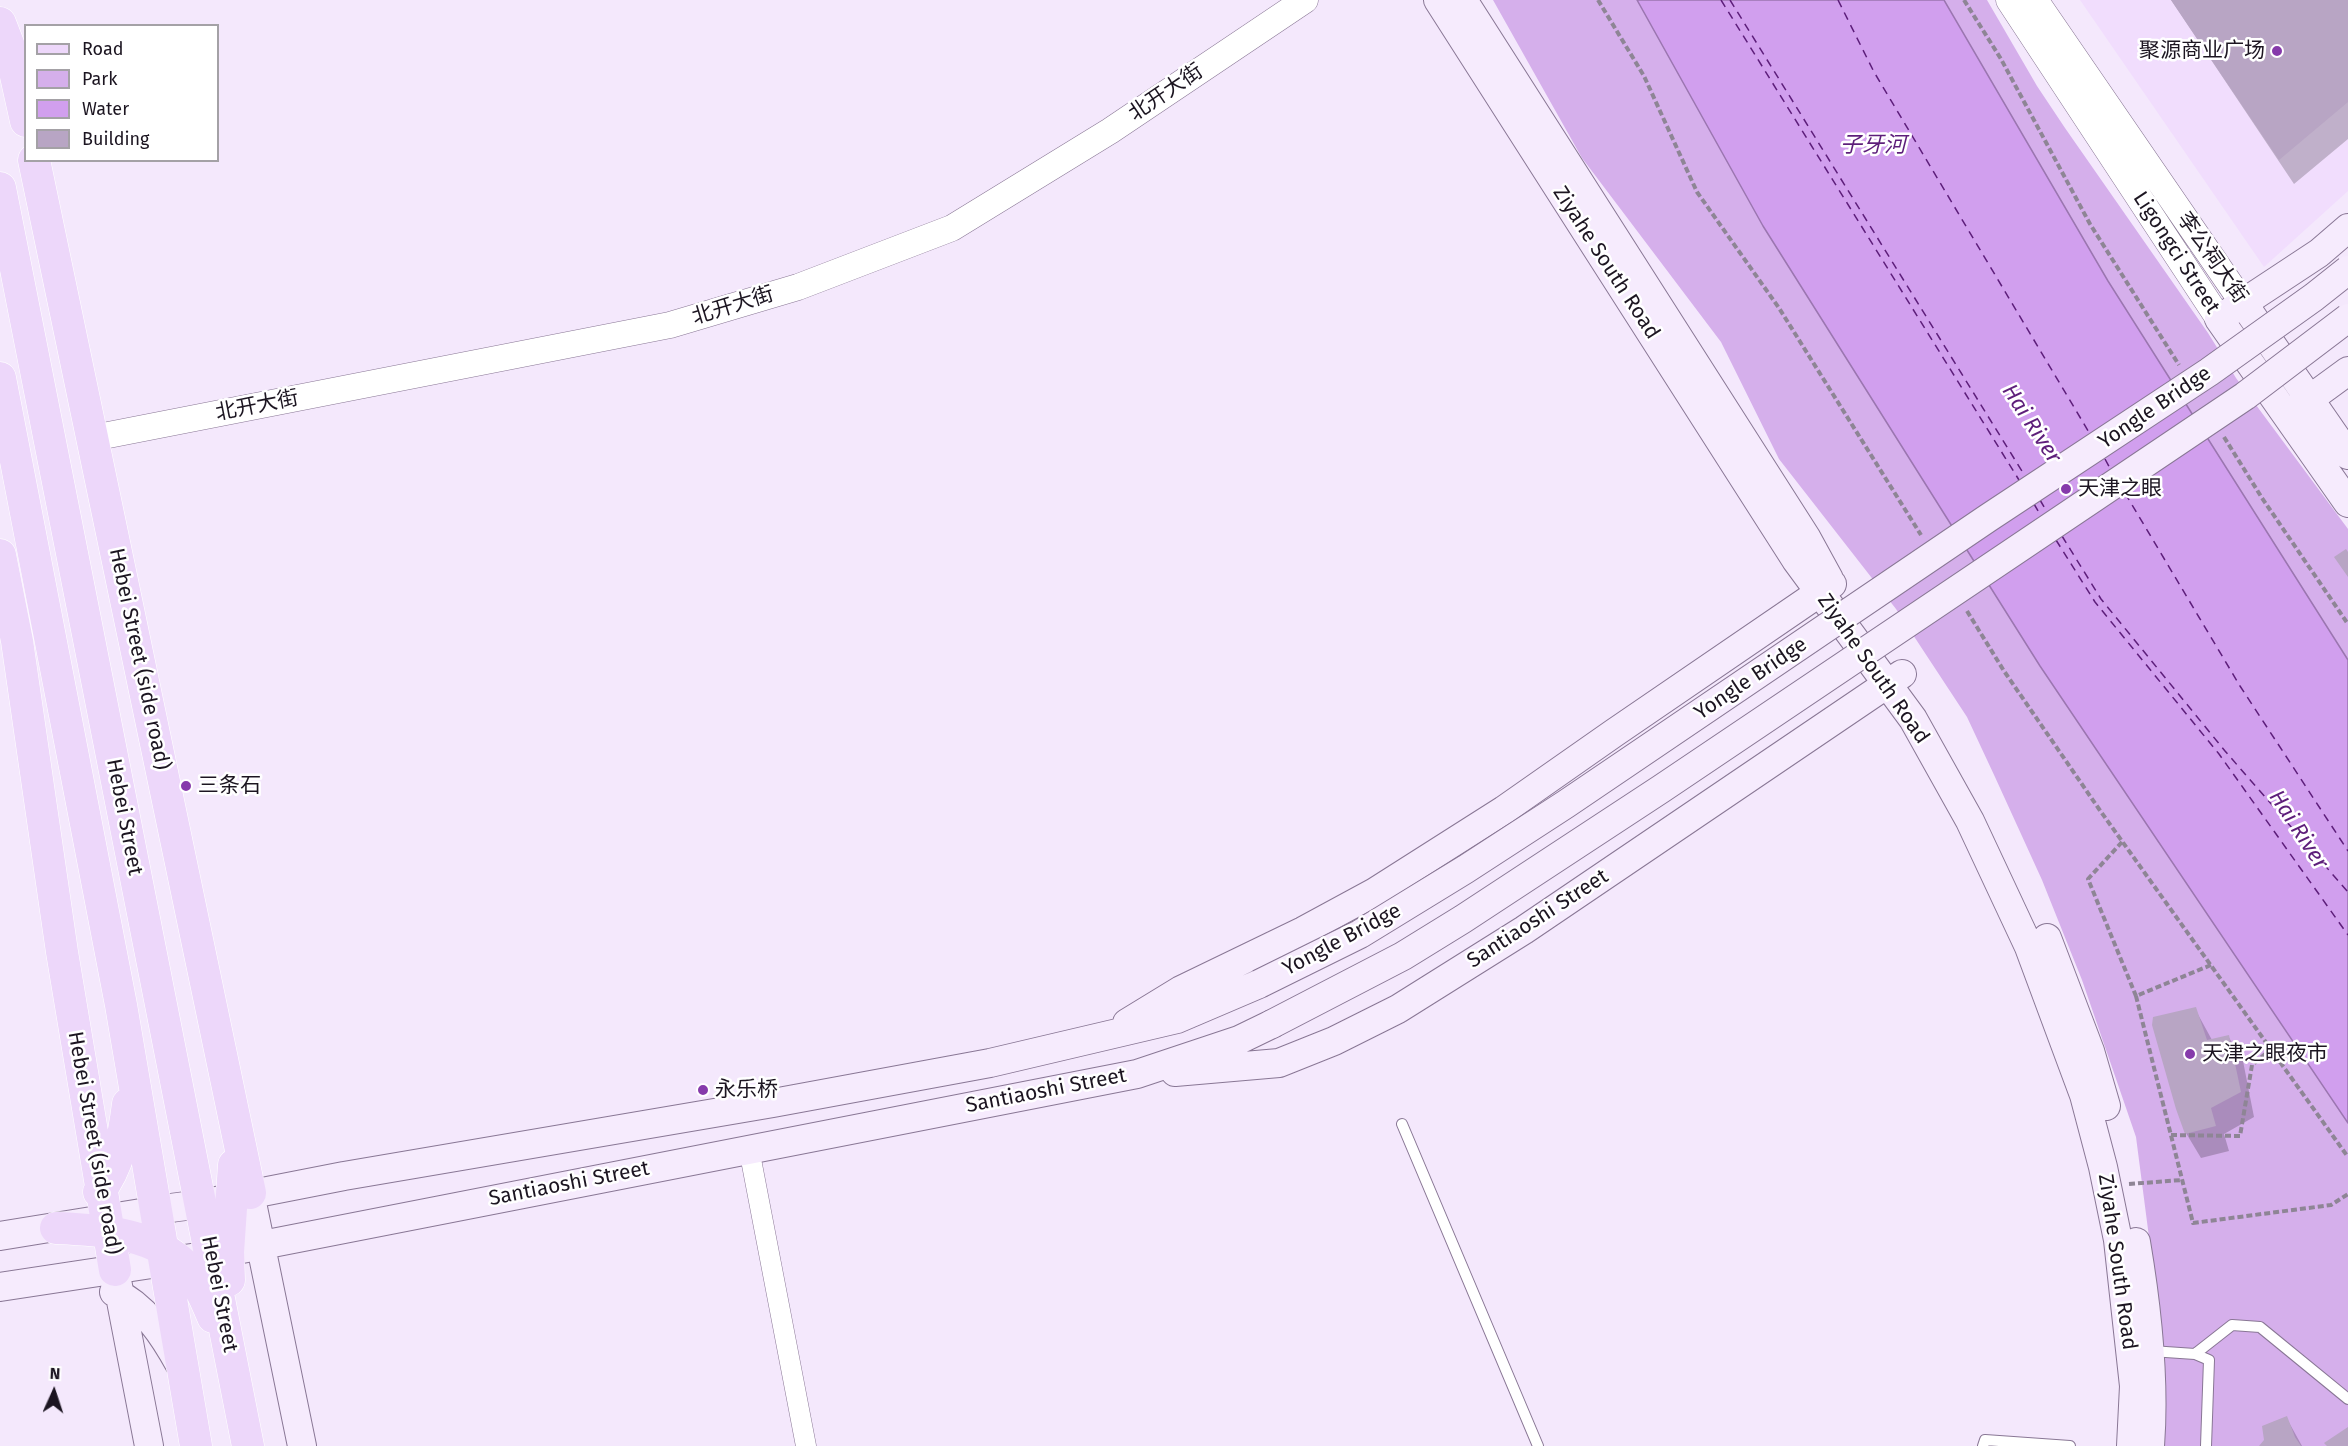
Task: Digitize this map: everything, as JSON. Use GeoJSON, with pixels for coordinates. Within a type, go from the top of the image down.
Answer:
{"type":"FeatureCollection","features":[{"type":"Feature","properties":{"kind":"main road","name":"Ziyahe South Road"},"geometry":{"type":"LineString","coordinates":[[1438,0],[1796,560],[1826,588],[1894,679],[1913,719],[1970,821],[2030,947],[2084,1095],[2103,1167],[2118,1240],[2134,1386],[2131,1446]]}},
{"type":"Feature","properties":{"kind":"main road","name":"Ziyahe South Road"},"geometry":{"type":"LineString","coordinates":[[1462,0],[1800,527],[1826,588]]}},
{"type":"Feature","properties":{"kind":"main road"},"geometry":{"type":"LineString","coordinates":[[0,23],[10,49],[24,112]]}},
{"type":"Feature","properties":{"kind":"main road","name":"Hebei Street (side road)"},"geometry":{"type":"LineString","coordinates":[[34,162],[234,1120],[208,1235]]}},
{"type":"Feature","properties":{"kind":"main road","name":"Hebei Street"},"geometry":{"type":"LineString","coordinates":[[0,188],[208,1235],[182,1370],[196,1446]]}},
{"type":"Feature","properties":{"kind":"main road"},"geometry":{"type":"LineString","coordinates":[[2219,319],[2319,253],[2348,228]]}},
{"type":"Feature","properties":{"kind":"main road","name":"Yongle Bridge"},"geometry":{"type":"LineString","coordinates":[[1259,984],[1360,934],[1566,804],[1988,518],[2209,372],[2348,270]]}},
{"type":"Feature","properties":{"kind":"main road","name":"李公祠大街"},"geometry":{"type":"LineString","coordinates":[[2243,303],[2348,455]]}},
{"type":"Feature","properties":{"kind":"main road","name":"Yongle Bridge"},"geometry":{"type":"LineString","coordinates":[[1272,1024],[1402,956],[1463,919],[1671,782],[2235,402],[2348,318]]}},
{"type":"Feature","properties":{"kind":"main road","name":"Ligongci Street"},"geometry":{"type":"LineString","coordinates":[[2219,319],[2348,503]]}},
{"type":"Feature","properties":{"kind":"main road"},"geometry":{"type":"LineString","coordinates":[[2287,416],[2348,371]]}},
{"type":"Feature","properties":{"kind":"main road","name":"Hebei Street"},"geometry":{"type":"LineString","coordinates":[[0,378],[121,1005],[154,1210],[208,1235],[261,1245],[302,1446]]}},
{"type":"Feature","properties":{"kind":"main road","name":"Hebei Street (side road)"},"geometry":{"type":"LineString","coordinates":[[0,555],[17,641],[62,952],[118,1282]]}},
{"type":"Feature","properties":{"kind":"main road","name":"Santiaoshi Street"},"geometry":{"type":"LineString","coordinates":[[1106,1036],[1181,990],[1375,892],[1504,810],[1826,588]]}},
{"type":"Feature","properties":{"kind":"main road","name":"Ziyahe South Road"},"geometry":{"type":"LineString","coordinates":[[1894,679],[1926,706],[1991,819],[2045,934],[2090,1051],[2126,1184],[2145,1297],[2152,1424],[2150,1446]]}},
{"type":"Feature","properties":{"kind":"main road","name":"Santiaoshi Street"},"geometry":{"type":"LineString","coordinates":[[107,1225],[154,1210],[208,1235],[261,1245],[1137,1074],[1279,1064],[1334,1041],[1398,1009],[1524,930],[1894,679]]}},
{"type":"Feature","properties":{"kind":"main road","name":"Santiaoshi Street"},"geometry":{"type":"LineString","coordinates":[[0,1287],[66,1277],[118,1282],[208,1235],[293,1186],[990,1063],[1177,1019],[1259,984]]}},
{"type":"Feature","properties":{"kind":"main road","name":"Santiaoshi Street"},"geometry":{"type":"LineString","coordinates":[[1137,1074],[1239,1040],[1272,1024]]}},
{"type":"Feature","properties":{"kind":"main road"},"geometry":{"type":"LineString","coordinates":[[56,1228],[90,1203],[102,1188],[114,1165],[124,1138],[131,1064]]}},
{"type":"Feature","properties":{"kind":"main road"},"geometry":{"type":"LineString","coordinates":[[0,1236],[56,1228],[107,1225],[208,1235]]}},
{"type":"Feature","properties":{"kind":"main road"},"geometry":{"type":"LineString","coordinates":[[208,1235],[231,1359]]}},
{"type":"Feature","properties":{"kind":"main road"},"geometry":{"type":"LineString","coordinates":[[208,1235],[210,1310],[231,1359]]}},
{"type":"Feature","properties":{"kind":"main road"},"geometry":{"type":"LineString","coordinates":[[118,1282],[155,1325],[170,1346],[182,1370]]}},
{"type":"Feature","properties":{"kind":"main road"},"geometry":{"type":"LineString","coordinates":[[118,1282],[149,1446]]}},
{"type":"Feature","properties":{"kind":"main road","name":"Hebei Street"},"geometry":{"type":"LineString","coordinates":[[231,1359],[248,1446]]}},
{"type":"Feature","properties":{"kind":"street","name":"北开大街"},"geometry":{"type":"LineString","coordinates":[[93,438],[670,325],[798,287],[952,228],[1110,131],[1305,0]]}},
{"type":"Feature","properties":{"kind":"street","name":"Ligongci Street"},"geometry":{"type":"LineString","coordinates":[[2009,0],[2219,319]]}},
{"type":"Feature","properties":{"kind":"street","name":"李公祠大街"},"geometry":{"type":"LineString","coordinates":[[2035,0],[2243,303]]}},
{"type":"Feature","properties":{"kind":"street"},"geometry":{"type":"LineString","coordinates":[[749,1149],[806,1446]]}},
{"type":"Feature","properties":{"kind":"lane"},"geometry":{"type":"LineString","coordinates":[[1402,1124],[1538,1446]]}},
{"type":"Feature","properties":{"kind":"lane"},"geometry":{"type":"LineString","coordinates":[[2196,1354],[2232,1325],[2260,1327],[2348,1399]]}},
{"type":"Feature","properties":{"kind":"lane"},"geometry":{"type":"LineString","coordinates":[[2148,1350],[2196,1354],[2209,1360],[2206,1446]]}},
{"type":"Feature","properties":{"kind":"lane"},"geometry":{"type":"LineString","coordinates":[[1983,1446],[1985,1440],[2070,1446]]}},
{"type":"Feature","properties":{"kind":"path"},"geometry":{"type":"LineString","coordinates":[[1964,0],[2001,59],[2090,224],[2180,367]]}},
{"type":"Feature","properties":{"kind":"path"},"geometry":{"type":"LineString","coordinates":[[2218,427],[2262,498],[2348,624]]}},
{"type":"Feature","properties":{"kind":"path"},"geometry":{"type":"LineString","coordinates":[[2122,842],[2088,879],[2136,996],[2193,1223],[2331,1205],[2348,1194]]}},
{"type":"Feature","properties":{"kind":"path"},"geometry":{"type":"LineString","coordinates":[[2136,996],[2211,965]]}},
{"type":"Feature","properties":{"kind":"path"},"geometry":{"type":"LineString","coordinates":[[2171,1135],[2240,1136],[2252,1065],[2271,1050]]}},
{"type":"Feature","properties":{"kind":"path"},"geometry":{"type":"LineString","coordinates":[[2126,1184],[2182,1180]]}},
{"type":"Feature","properties":{"kind":"shaded area"},"geometry":{"type":"Polygon","coordinates":[[[2080,0],[2348,0],[2348,191],[2264,267],[2080,0]]]}},
{"type":"Feature","properties":{"kind":"green space"},"geometry":{"type":"Polygon","coordinates":[[[1493,0],[1987,0],[2037,86],[2065,128],[2208,333],[2236,378],[2348,529],[2348,1446],[2163,1446],[2163,1345],[2136,1137],[2082,980],[2042,880],[1995,777],[1967,717],[1896,609],[1779,459],[1721,342],[1582,158],[1493,0]]]}},
{"type":"Feature","properties":{"kind":"water","name":"子牙河"},"geometry":{"type":"Polygon","coordinates":[[[1637,0],[1944,0],[2108,281],[2348,660],[2348,1123],[2040,666],[1763,226],[1637,0]]]}},
{"type":"Feature","properties":{"kind":"building","name":"聚源商业广场"},"geometry":{"type":"Polygon","coordinates":[[[2171,0],[2348,0],[2348,102],[2279,160],[2171,0]]]}},
{"type":"Feature","properties":{"kind":"building"},"geometry":{"type":"Polygon","coordinates":[[[2346,549],[2348,552],[2348,577],[2334,557],[2346,549]]]}},
{"type":"Feature","properties":{"kind":"building"},"geometry":{"type":"Polygon","coordinates":[[[2196,1007],[2207,1040],[2229,1035],[2241,1092],[2211,1108],[2216,1126],[2185,1134],[2152,1025],[2153,1017],[2196,1007]]]}},
{"type":"Feature","properties":{"kind":"building"},"geometry":{"type":"Polygon","coordinates":[[[2287,1416],[2301,1446],[2259,1446],[2264,1440],[2262,1426],[2287,1416]]]}},
{"type":"Feature","properties":{"kind":"building"},"geometry":{"type":"Polygon","coordinates":[[[2348,1427],[2348,1446],[2327,1446],[2324,1443],[2348,1427]]]}},
{"type":"Feature","properties":{"kind":"ferry route"},"geometry":{"type":"LineString","coordinates":[[1721,0],[2019,480]]}},
{"type":"Feature","properties":{"kind":"ferry route"},"geometry":{"type":"LineString","coordinates":[[1730,0],[2025,476]]}},
{"type":"Feature","properties":{"kind":"ferry route"},"geometry":{"type":"LineString","coordinates":[[1838,0],[1874,72],[2090,434]]}},
{"type":"Feature","properties":{"kind":"ferry route"},"geometry":{"type":"LineString","coordinates":[[2105,459],[2111,470]]}},
{"type":"Feature","properties":{"kind":"ferry route"},"geometry":{"type":"LineString","coordinates":[[2125,493],[2240,686],[2348,851]]}},
{"type":"Feature","properties":{"kind":"ferry route"},"geometry":{"type":"LineString","coordinates":[[2040,500],[2047,512]]}},
{"type":"Feature","properties":{"kind":"ferry route"},"geometry":{"type":"LineString","coordinates":[[2034,504],[2041,516]]}},
{"type":"Feature","properties":{"kind":"ferry route"},"geometry":{"type":"LineString","coordinates":[[2062,536],[2101,599],[2225,751],[2348,892]]}},
{"type":"Feature","properties":{"kind":"ferry route"},"geometry":{"type":"LineString","coordinates":[[2056,540],[2095,602],[2219,754],[2348,935]]}},
{"type":"Feature","properties":{"kind":"place","name":"聚源商业广场"},"geometry":{"type":"Point","coordinates":[2277,51]}},
{"type":"Feature","properties":{"kind":"place","name":"天津之眼"},"geometry":{"type":"Point","coordinates":[2066,489]}},
{"type":"Feature","properties":{"kind":"place","name":"三条石"},"geometry":{"type":"Point","coordinates":[186,786]}},
{"type":"Feature","properties":{"kind":"place","name":"天津之眼夜市"},"geometry":{"type":"Point","coordinates":[2190,1054]}},
{"type":"Feature","properties":{"kind":"place","name":"永乐桥"},"geometry":{"type":"Point","coordinates":[703,1090]}},
{"type":"Feature","properties":{"kind":"water label","name":"Hai River"},"geometry":{"type":"Point","coordinates":[2031,424]}},
{"type":"Feature","properties":{"kind":"water label","name":"Hai River"},"geometry":{"type":"Point","coordinates":[2298,830]}}]}
